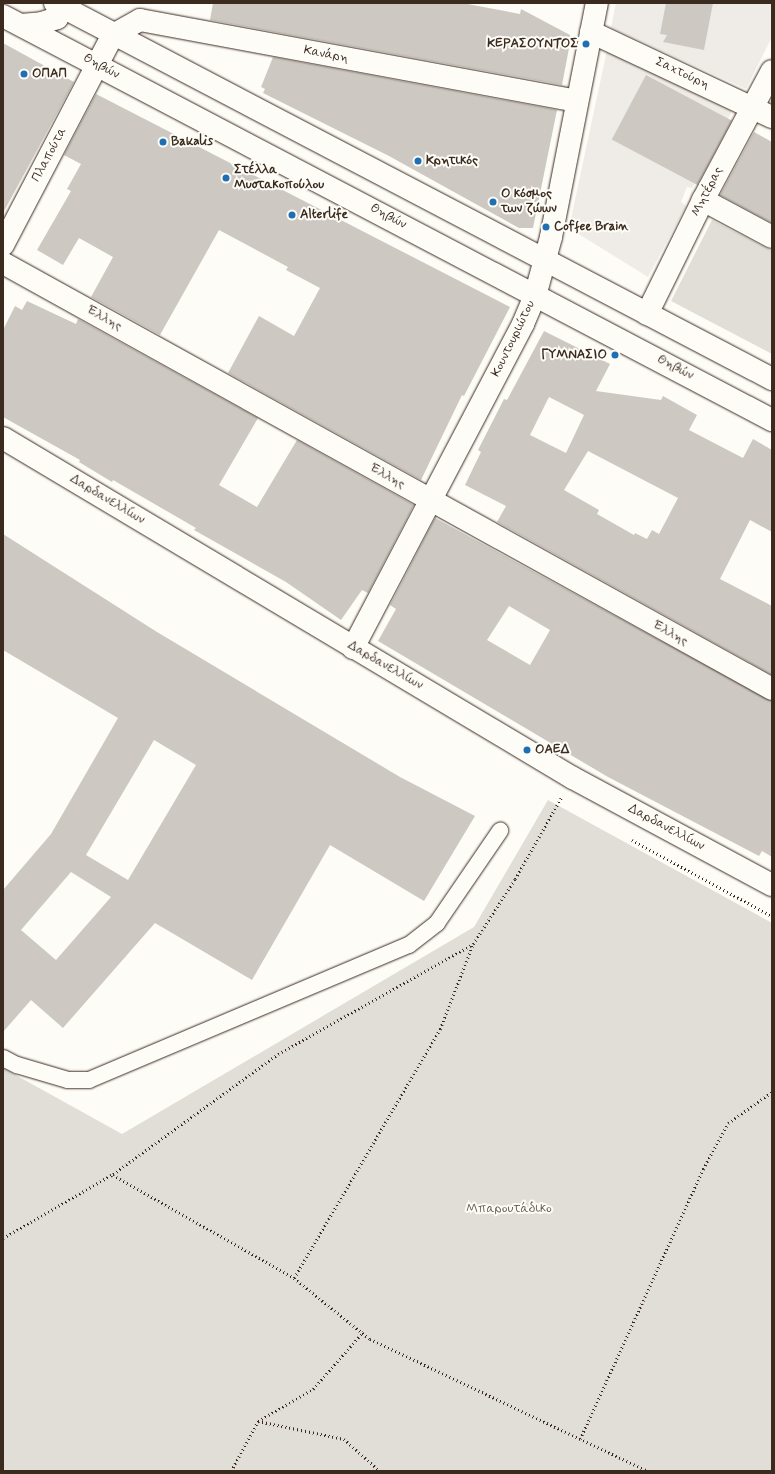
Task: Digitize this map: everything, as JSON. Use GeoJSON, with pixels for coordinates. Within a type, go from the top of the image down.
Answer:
{"type":"FeatureCollection","features":[{"type":"Feature","properties":{"kind":"street","name":"Κουντουριώτου"},"geometry":{"type":"LineString","coordinates":[[353,648],[523,324],[535,296],[546,261],[597,3]]}},
{"type":"Feature","properties":{"kind":"street"},"geometry":{"type":"LineString","coordinates":[[12,21],[42,23],[57,18],[62,5],[113,35],[772,379]]}},
{"type":"Feature","properties":{"kind":"street","name":"Κανάρη"},"geometry":{"type":"LineString","coordinates":[[113,35],[140,20],[577,102]]}},
{"type":"Feature","properties":{"kind":"street","name":"Θηβών"},"geometry":{"type":"LineString","coordinates":[[12,21],[772,420]]}},
{"type":"Feature","properties":{"kind":"street","name":"Σαχτούρη"},"geometry":{"type":"LineString","coordinates":[[591,32],[772,117]]}},
{"type":"Feature","properties":{"kind":"street"},"geometry":{"type":"LineString","coordinates":[[98,66],[113,35]]}},
{"type":"Feature","properties":{"kind":"street","name":"Πλαπούτα"},"geometry":{"type":"LineString","coordinates":[[3,244],[98,66]]}},
{"type":"Feature","properties":{"kind":"street","name":"Μητέρας"},"geometry":{"type":"LineString","coordinates":[[647,314],[703,200],[772,71]]}},
{"type":"Feature","properties":{"kind":"street"},"geometry":{"type":"LineString","coordinates":[[703,200],[772,237]]}},
{"type":"Feature","properties":{"kind":"street","name":"Έλλης"},"geometry":{"type":"LineString","coordinates":[[3,263],[430,501],[772,689]]}},
{"type":"Feature","properties":{"kind":"street","name":"Δαρδανελλίων"},"geometry":{"type":"LineString","coordinates":[[3,438],[573,778],[772,885]]}},
{"type":"Feature","properties":{"kind":"lane"},"geometry":{"type":"LineString","coordinates":[[3,1058],[17,1065],[68,1080],[89,1080],[408,945],[437,923],[500,831]]}},
{"type":"Feature","properties":{"kind":"path"},"geometry":{"type":"LineString","coordinates":[[294,1278],[440,1029],[473,944],[516,879],[560,800],[567,804]]}},
{"type":"Feature","properties":{"kind":"path","name":"Δαρδανελλίων"},"geometry":{"type":"LineString","coordinates":[[628,838],[772,916]]}},
{"type":"Feature","properties":{"kind":"path"},"geometry":{"type":"LineString","coordinates":[[3,1238],[113,1174],[278,1054],[473,944]]}},
{"type":"Feature","properties":{"kind":"path"},"geometry":{"type":"LineString","coordinates":[[580,1439],[703,1169],[728,1123],[772,1092]]}},
{"type":"Feature","properties":{"kind":"path"},"geometry":{"type":"LineString","coordinates":[[113,1174],[294,1278],[370,1339],[648,1471]]}},
{"type":"Feature","properties":{"kind":"path"},"geometry":{"type":"LineString","coordinates":[[231,1471],[258,1421],[313,1388],[363,1332]]}},
{"type":"Feature","properties":{"kind":"path"},"geometry":{"type":"LineString","coordinates":[[258,1421],[344,1439],[380,1471]]}},
{"type":"Feature","properties":{"kind":"shaded area"},"geometry":{"type":"Polygon","coordinates":[[[616,3],[772,3],[772,37],[746,89],[611,28],[616,3]]]}},
{"type":"Feature","properties":{"kind":"shaded area"},"geometry":{"type":"Polygon","coordinates":[[[607,50],[732,111],[695,183],[692,188],[687,187],[681,202],[686,206],[648,277],[569,228],[607,50]]]}},
{"type":"Feature","properties":{"kind":"green space"},"geometry":{"type":"Polygon","coordinates":[[[712,220],[772,251],[772,354],[671,301],[712,220]]]}},
{"type":"Feature","properties":{"kind":"green space","name":"Μπαρουτάδικο"},"geometry":{"type":"Polygon","coordinates":[[[548,800],[772,923],[772,1471],[3,1471],[3,1068],[122,1134],[474,927],[548,800]]]}},
{"type":"Feature","properties":{"kind":"building"},"geometry":{"type":"Polygon","coordinates":[[[213,3],[462,3],[520,14],[521,9],[570,35],[570,43],[562,85],[210,20],[213,3]]]}},
{"type":"Feature","properties":{"kind":"building"},"geometry":{"type":"Polygon","coordinates":[[[666,3],[713,3],[704,50],[663,42],[667,35],[660,34],[666,3]]]}},
{"type":"Feature","properties":{"kind":"building"},"geometry":{"type":"Polygon","coordinates":[[[3,43],[74,82],[3,213],[3,43]]]}},
{"type":"Feature","properties":{"kind":"building"},"geometry":{"type":"Polygon","coordinates":[[[273,57],[557,110],[533,228],[519,228],[389,156],[263,93],[265,89],[261,87],[273,57]]]}},
{"type":"Feature","properties":{"kind":"building"},"geometry":{"type":"Polygon","coordinates":[[[646,75],[732,121],[697,185],[612,139],[646,75]]]}},
{"type":"Feature","properties":{"kind":"building"},"geometry":{"type":"Polygon","coordinates":[[[96,94],[510,307],[464,396],[462,395],[421,480],[228,373],[259,316],[294,336],[320,288],[286,270],[288,267],[219,230],[160,335],[91,297],[113,257],[79,238],[63,265],[37,250],[71,191],[67,189],[81,164],[64,155],[96,94]]]}},
{"type":"Feature","properties":{"kind":"building"},"geometry":{"type":"Polygon","coordinates":[[[754,132],[772,142],[772,223],[720,195],[754,132]]]}},
{"type":"Feature","properties":{"kind":"building"},"geometry":{"type":"Polygon","coordinates":[[[27,301],[76,324],[78,319],[258,418],[219,485],[257,507],[297,440],[414,505],[368,593],[362,590],[341,620],[286,582],[194,530],[196,528],[113,480],[112,482],[79,462],[80,460],[3,417],[3,330],[15,306],[22,310],[27,301]]]}},
{"type":"Feature","properties":{"kind":"building"},"geometry":{"type":"Polygon","coordinates":[[[544,331],[610,364],[596,391],[661,400],[663,396],[697,415],[689,430],[743,458],[753,439],[772,450],[772,532],[750,520],[720,579],[772,606],[772,675],[497,522],[506,506],[465,485],[481,452],[478,450],[504,399],[507,400],[544,331]],[[549,397],[530,435],[566,453],[584,415],[549,397]],[[588,451],[564,490],[599,510],[597,514],[634,535],[635,533],[647,539],[652,530],[659,534],[678,498],[588,451]]]}},
{"type":"Feature","properties":{"kind":"building"},"geometry":{"type":"Polygon","coordinates":[[[435,518],[772,701],[772,857],[762,851],[759,856],[608,777],[378,641],[396,609],[390,605],[435,518]],[[509,606],[487,640],[530,665],[550,630],[509,606]]]}},
{"type":"Feature","properties":{"kind":"building"},"geometry":{"type":"Polygon","coordinates":[[[3,534],[157,632],[400,777],[475,816],[424,901],[330,845],[252,980],[155,923],[63,1028],[31,1000],[3,1032],[3,890],[51,834],[118,718],[3,650],[3,534]],[[154,740],[86,855],[128,880],[196,765],[154,740]],[[71,872],[21,930],[56,960],[111,897],[71,872]]]}},
{"type":"Feature","properties":{"kind":"place","name":"ΚΕΡΑΣΟΥΝΤΟΣ"},"geometry":{"type":"Point","coordinates":[586,44]}},
{"type":"Feature","properties":{"kind":"place","name":"ΟΠΑΠ"},"geometry":{"type":"Point","coordinates":[24,74]}},
{"type":"Feature","properties":{"kind":"place","name":"Bakalis"},"geometry":{"type":"Point","coordinates":[163,142]}},
{"type":"Feature","properties":{"kind":"place","name":"Κρητικός"},"geometry":{"type":"Point","coordinates":[418,161]}},
{"type":"Feature","properties":{"kind":"place","name":"Στέλλα Μυστακοπούλου"},"geometry":{"type":"Point","coordinates":[226,178]}},
{"type":"Feature","properties":{"kind":"place","name":"Ο κόσμος των ζώων"},"geometry":{"type":"Point","coordinates":[493,202]}},
{"type":"Feature","properties":{"kind":"place","name":"Alterlife"},"geometry":{"type":"Point","coordinates":[292,215]}},
{"type":"Feature","properties":{"kind":"place","name":"Coffee Brain"},"geometry":{"type":"Point","coordinates":[546,227]}},
{"type":"Feature","properties":{"kind":"place","name":"ΓΥΜΝΑΣΙΟ"},"geometry":{"type":"Point","coordinates":[615,355]}},
{"type":"Feature","properties":{"kind":"place","name":"ΟΑΕΔ"},"geometry":{"type":"Point","coordinates":[527,750]}}]}
